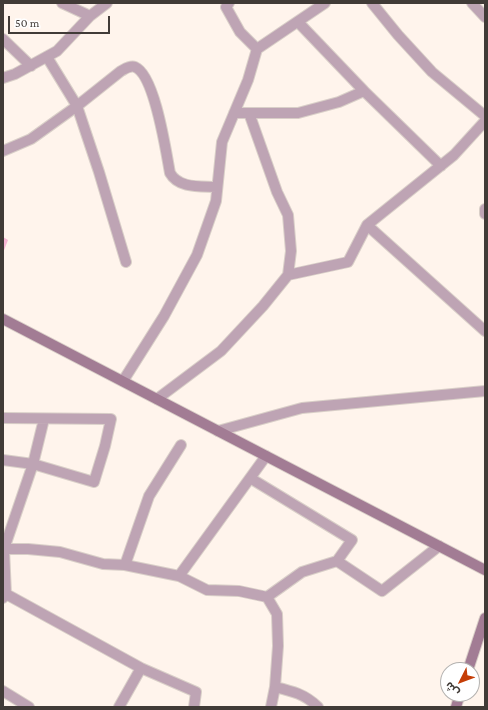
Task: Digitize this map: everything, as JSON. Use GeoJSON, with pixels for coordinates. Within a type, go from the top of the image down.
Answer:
{"type":"FeatureCollection","features":[{"type":"Feature","properties":{"kind":"main road"},"geometry":{"type":"LineString","coordinates":[[3,319],[485,570]]}},
{"type":"Feature","properties":{"kind":"main road"},"geometry":{"type":"LineString","coordinates":[[471,662],[485,618]]}},
{"type":"Feature","properties":{"kind":"street"},"geometry":{"type":"LineString","coordinates":[[62,3],[90,16]]}},
{"type":"Feature","properties":{"kind":"street"},"geometry":{"type":"LineString","coordinates":[[3,78],[31,66],[57,51],[90,16],[107,3]]}},
{"type":"Feature","properties":{"kind":"street"},"geometry":{"type":"LineString","coordinates":[[229,3],[226,7],[240,32],[257,49]]}},
{"type":"Feature","properties":{"kind":"street"},"geometry":{"type":"LineString","coordinates":[[123,381],[164,316],[197,255],[216,201],[222,142],[248,80],[257,49],[325,3]]}},
{"type":"Feature","properties":{"kind":"street"},"geometry":{"type":"LineString","coordinates":[[372,3],[398,35],[432,72],[485,116]]}},
{"type":"Feature","properties":{"kind":"street"},"geometry":{"type":"LineString","coordinates":[[472,3],[485,17]]}},
{"type":"Feature","properties":{"kind":"street"},"geometry":{"type":"LineString","coordinates":[[298,22],[364,91],[441,166]]}},
{"type":"Feature","properties":{"kind":"street"},"geometry":{"type":"LineString","coordinates":[[3,39],[31,66]]}},
{"type":"Feature","properties":{"kind":"street"},"geometry":{"type":"LineString","coordinates":[[47,57],[77,106],[99,172],[126,262]]}},
{"type":"Feature","properties":{"kind":"street"},"geometry":{"type":"LineString","coordinates":[[3,151],[31,139],[77,106],[120,71],[129,67],[135,67],[142,73],[155,99],[170,173],[173,179],[177,182],[185,184],[217,187]]}},
{"type":"Feature","properties":{"kind":"street"},"geometry":{"type":"LineString","coordinates":[[234,112],[298,113],[339,102],[364,91]]}},
{"type":"Feature","properties":{"kind":"street"},"geometry":{"type":"LineString","coordinates":[[157,399],[221,351],[263,306],[288,275],[291,251],[288,215],[277,192],[249,112]]}},
{"type":"Feature","properties":{"kind":"street"},"geometry":{"type":"LineString","coordinates":[[288,275],[348,262],[367,225],[454,155],[485,121]]}},
{"type":"Feature","properties":{"kind":"street"},"geometry":{"type":"LineString","coordinates":[[485,209],[485,214]]}},
{"type":"Feature","properties":{"kind":"street"},"geometry":{"type":"LineString","coordinates":[[367,225],[485,331]]}},
{"type":"Feature","properties":{"kind":"street"},"geometry":{"type":"LineString","coordinates":[[218,431],[302,408],[485,391]]}},
{"type":"Feature","properties":{"kind":"street"},"geometry":{"type":"LineString","coordinates":[[3,418],[111,419],[105,446],[94,482],[33,464],[3,460]]}},
{"type":"Feature","properties":{"kind":"street"},"geometry":{"type":"LineString","coordinates":[[44,419],[33,464],[4,549],[5,596],[141,668],[196,692],[194,707]]}},
{"type":"Feature","properties":{"kind":"street"},"geometry":{"type":"LineString","coordinates":[[125,565],[149,496],[181,445]]}},
{"type":"Feature","properties":{"kind":"street"},"geometry":{"type":"LineString","coordinates":[[179,576],[266,456]]}},
{"type":"Feature","properties":{"kind":"street"},"geometry":{"type":"LineString","coordinates":[[250,478],[352,540],[337,561],[302,572],[267,597]]}},
{"type":"Feature","properties":{"kind":"street"},"geometry":{"type":"LineString","coordinates":[[337,561],[382,591],[439,546]]}},
{"type":"Feature","properties":{"kind":"street"},"geometry":{"type":"LineString","coordinates":[[4,549],[28,548],[60,552],[103,564],[125,565],[179,576],[207,590],[239,590],[267,597],[277,614],[278,646],[275,687],[270,707]]}},
{"type":"Feature","properties":{"kind":"street"},"geometry":{"type":"LineString","coordinates":[[119,707],[141,668]]}},
{"type":"Feature","properties":{"kind":"street"},"geometry":{"type":"LineString","coordinates":[[275,687],[299,693],[311,700],[318,707]]}},
{"type":"Feature","properties":{"kind":"street"},"geometry":{"type":"LineString","coordinates":[[3,691],[19,704],[29,707]]}},
{"type":"Feature","properties":{"kind":"building"},"geometry":{"type":"Polygon","coordinates":[[[3,237],[8,240],[3,253],[3,237]]]}}]}
